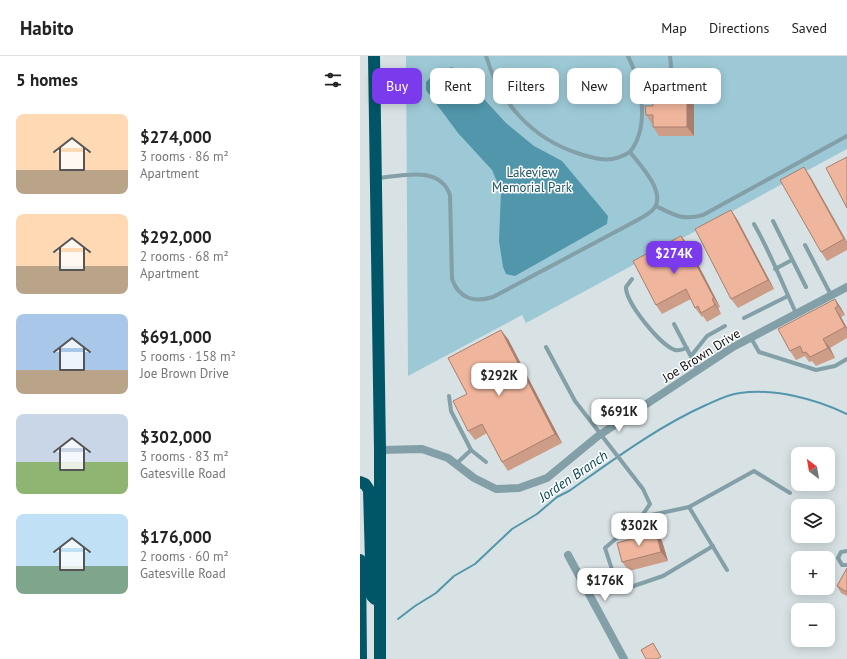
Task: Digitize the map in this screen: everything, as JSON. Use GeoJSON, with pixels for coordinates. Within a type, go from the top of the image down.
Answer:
{"type":"FeatureCollection","features":[{"type":"Feature","properties":{"kind":"highway"},"geometry":{"type":"LineString","coordinates":[[374,56],[380,450],[380,659]]}},
{"type":"Feature","properties":{"kind":"highway"},"geometry":{"type":"LineString","coordinates":[[360,482],[365,484],[369,490],[372,596],[380,606]]}},
{"type":"Feature","properties":{"kind":"highway"},"geometry":{"type":"LineString","coordinates":[[360,560],[361,659]]}},
{"type":"Feature","properties":{"kind":"street","name":"Joe Brown Drive"},"geometry":{"type":"LineString","coordinates":[[380,450],[422,449],[448,458],[474,478],[496,489],[519,488],[547,478],[601,434],[698,370],[751,338],[847,287]]}},
{"type":"Feature","properties":{"kind":"street"},"geometry":{"type":"LineString","coordinates":[[568,555],[624,659]]}},
{"type":"Feature","properties":{"kind":"lane"},"geometry":{"type":"LineString","coordinates":[[486,56],[491,74],[503,96],[518,116],[535,132],[554,144],[590,157],[618,159],[630,152],[636,144],[640,133],[640,104]]}},
{"type":"Feature","properties":{"kind":"lane"},"geometry":{"type":"LineString","coordinates":[[628,56],[634,68]]}},
{"type":"Feature","properties":{"kind":"lane"},"geometry":{"type":"LineString","coordinates":[[670,56],[670,68]]}},
{"type":"Feature","properties":{"kind":"lane"},"geometry":{"type":"LineString","coordinates":[[656,206],[680,218],[690,219],[703,215],[847,136]]}},
{"type":"Feature","properties":{"kind":"lane"},"geometry":{"type":"LineString","coordinates":[[376,178],[431,176],[447,187],[450,195],[452,280],[455,288],[461,294],[474,300],[483,300],[493,297],[639,219],[656,206],[658,198],[651,178],[630,152]]}},
{"type":"Feature","properties":{"kind":"lane"},"geometry":{"type":"LineString","coordinates":[[773,221],[806,287]]}},
{"type":"Feature","properties":{"kind":"lane"},"geometry":{"type":"LineString","coordinates":[[754,224],[767,248],[775,269],[797,314]]}},
{"type":"Feature","properties":{"kind":"lane"},"geometry":{"type":"LineString","coordinates":[[805,245],[831,295]]}},
{"type":"Feature","properties":{"kind":"lane"},"geometry":{"type":"LineString","coordinates":[[775,269],[792,260]]}},
{"type":"Feature","properties":{"kind":"lane"},"geometry":{"type":"LineString","coordinates":[[632,279],[626,287],[627,295],[652,332],[673,350],[679,351],[687,348]]}},
{"type":"Feature","properties":{"kind":"lane"},"geometry":{"type":"LineString","coordinates":[[744,318],[788,296]]}},
{"type":"Feature","properties":{"kind":"lane"},"geometry":{"type":"LineString","coordinates":[[674,324],[698,370]]}},
{"type":"Feature","properties":{"kind":"lane"},"geometry":{"type":"LineString","coordinates":[[691,356],[707,336],[726,326]]}},
{"type":"Feature","properties":{"kind":"lane"},"geometry":{"type":"LineString","coordinates":[[751,338],[759,352],[816,370],[835,366],[847,359]]}},
{"type":"Feature","properties":{"kind":"lane"},"geometry":{"type":"LineString","coordinates":[[546,348],[575,401],[643,489],[650,504],[641,517],[605,548],[619,591],[663,576],[713,546]]}},
{"type":"Feature","properties":{"kind":"lane"},"geometry":{"type":"LineString","coordinates":[[449,396],[451,411],[471,450],[486,462]]}},
{"type":"Feature","properties":{"kind":"lane"},"geometry":{"type":"LineString","coordinates":[[456,464],[471,450]]}},
{"type":"Feature","properties":{"kind":"lane"},"geometry":{"type":"LineString","coordinates":[[641,517],[689,507],[754,471],[790,493]]}},
{"type":"Feature","properties":{"kind":"lane"},"geometry":{"type":"LineString","coordinates":[[689,507],[727,570]]}},
{"type":"Feature","properties":{"kind":"lane"},"geometry":{"type":"LineString","coordinates":[[847,551],[841,552],[838,558],[842,565],[847,565]]}},
{"type":"Feature","properties":{"kind":"green space","name":"Lakeview Memorial Park"},"geometry":{"type":"Polygon","coordinates":[[[406,56],[847,56],[847,149],[526,323],[522,315],[408,376],[406,104],[422,104],[422,68],[406,68],[406,56]]]}},
{"type":"Feature","properties":{"kind":"shaded area"},"geometry":{"type":"Polygon","coordinates":[[[430,78],[430,95],[426,90],[426,82],[430,78]]]}},
{"type":"Feature","properties":{"kind":"shaded area"},"geometry":{"type":"Polygon","coordinates":[[[485,100],[506,123],[534,146],[562,161],[608,216],[607,224],[515,276],[506,274],[503,267],[499,241],[501,191],[492,170],[458,133],[436,104],[485,104],[485,100]]]}},
{"type":"Feature","properties":{"kind":"building"},"geometry":{"type":"Polygon","coordinates":[[[653,104],[687,104],[687,127],[653,127],[653,115],[646,115],[645,106],[653,106],[653,104]]]}},
{"type":"Feature","properties":{"kind":"building"},"geometry":{"type":"Polygon","coordinates":[[[847,157],[847,208],[826,168],[847,157]]]}},
{"type":"Feature","properties":{"kind":"building"},"geometry":{"type":"Polygon","coordinates":[[[804,167],[844,239],[821,252],[780,180],[804,167]]]}},
{"type":"Feature","properties":{"kind":"building"},"geometry":{"type":"Polygon","coordinates":[[[731,210],[768,280],[731,299],[695,229],[731,210]]]}},
{"type":"Feature","properties":{"kind":"building"},"geometry":{"type":"Polygon","coordinates":[[[681,236],[714,298],[712,299],[715,305],[701,313],[698,306],[695,308],[686,289],[656,305],[633,261],[681,236]]]}},
{"type":"Feature","properties":{"kind":"building"},"geometry":{"type":"Polygon","coordinates":[[[835,299],[838,306],[835,308],[845,327],[823,339],[828,348],[810,357],[806,352],[803,353],[800,346],[790,351],[778,329],[835,299]]]}},
{"type":"Feature","properties":{"kind":"building"},"geometry":{"type":"Polygon","coordinates":[[[501,330],[555,434],[502,462],[482,424],[468,431],[453,401],[467,394],[448,358],[501,330]]]}},
{"type":"Feature","properties":{"kind":"building"},"geometry":{"type":"Polygon","coordinates":[[[656,532],[661,552],[622,562],[617,543],[656,532]]]}},
{"type":"Feature","properties":{"kind":"building"},"geometry":{"type":"Polygon","coordinates":[[[847,568],[847,592],[837,586],[847,568]]]}},
{"type":"Feature","properties":{"kind":"building"},"geometry":{"type":"Polygon","coordinates":[[[653,643],[661,657],[657,659],[646,659],[641,650],[653,643]]]}},
{"type":"Feature","properties":{"kind":"waterway","name":"Jorden Branch"},"geometry":{"type":"LineString","coordinates":[[398,619],[436,593],[454,576],[475,564],[512,529],[537,514],[557,497],[569,491],[670,423],[710,403],[736,394],[753,392],[781,393],[808,399],[847,414]]}}]}
